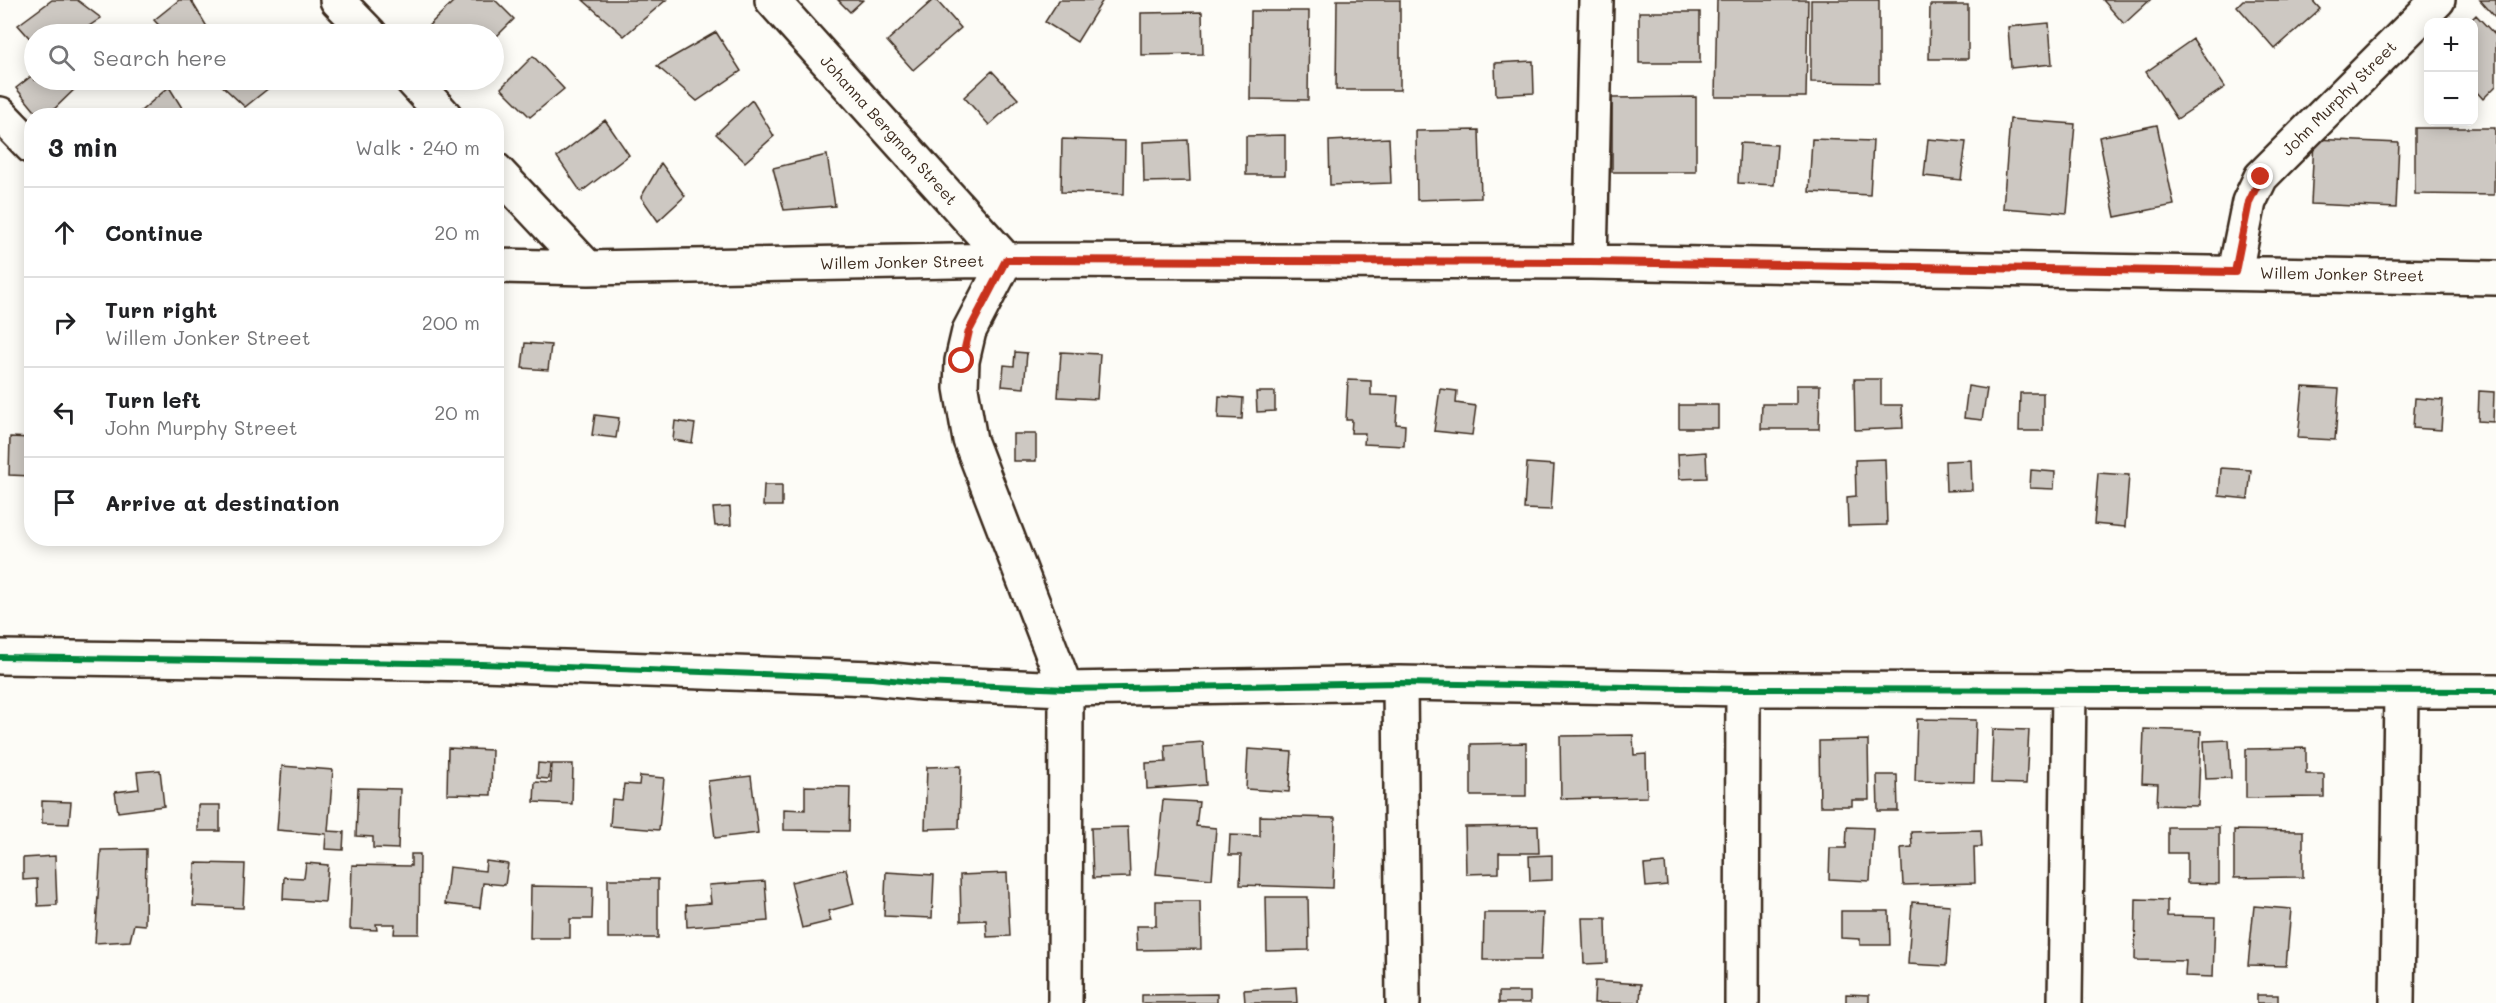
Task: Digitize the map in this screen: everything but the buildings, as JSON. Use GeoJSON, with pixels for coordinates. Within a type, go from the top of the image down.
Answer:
{"type":"FeatureCollection","features":[{"type":"Feature","properties":{"kind":"street"},"geometry":{"type":"LineString","coordinates":[[337,0],[360,24]]}},
{"type":"Feature","properties":{"kind":"street","name":"Johanna Bergman Street"},"geometry":{"type":"LineString","coordinates":[[772,0],[1006,260]]}},
{"type":"Feature","properties":{"kind":"street"},"geometry":{"type":"LineString","coordinates":[[1590,262],[1596,0]]}},
{"type":"Feature","properties":{"kind":"street","name":"John Murphy Street"},"geometry":{"type":"LineString","coordinates":[[2235,272],[2249,202],[2261,177],[2438,0]]}},
{"type":"Feature","properties":{"kind":"street"},"geometry":{"type":"LineString","coordinates":[[421,90],[438,108]]}},
{"type":"Feature","properties":{"kind":"street"},"geometry":{"type":"LineString","coordinates":[[0,114],[24,139]]}},
{"type":"Feature","properties":{"kind":"street"},"geometry":{"type":"LineString","coordinates":[[504,179],[588,268]]}},
{"type":"Feature","properties":{"kind":"street"},"geometry":{"type":"LineString","coordinates":[[1006,260],[969,331],[962,361],[961,388],[970,440],[1066,689],[1065,1003]]}},
{"type":"Feature","properties":{"kind":"street","name":"Willem Jonker Street"},"geometry":{"type":"LineString","coordinates":[[504,266],[588,268],[1006,260],[1590,262],[2496,278]]}},
{"type":"Feature","properties":{"kind":"street"},"geometry":{"type":"LineString","coordinates":[[0,657],[481,664],[872,678],[922,683],[1066,689],[1401,682],[1743,689],[2496,691]]}},
{"type":"Feature","properties":{"kind":"street"},"geometry":{"type":"LineString","coordinates":[[1401,682],[1403,1003]]}},
{"type":"Feature","properties":{"kind":"street"},"geometry":{"type":"LineString","coordinates":[[1742,1003],[1743,689]]}},
{"type":"Feature","properties":{"kind":"street"},"geometry":{"type":"LineString","coordinates":[[2065,1003],[2069,689]]}},
{"type":"Feature","properties":{"kind":"street"},"geometry":{"type":"LineString","coordinates":[[2397,1003],[2401,691]]}},
{"type":"Feature","properties":{"kind":"cycle path"},"geometry":{"type":"LineString","coordinates":[[0,657],[481,664],[872,678],[922,683],[1066,689],[1400,683],[1743,689],[2496,691]]}},
{"type":"Feature","properties":{"kind":"route"},"geometry":{"type":"LineString","coordinates":[[962,361],[969,331],[1006,260],[1590,262],[2235,272],[2249,202],[2261,177]]}}]}
